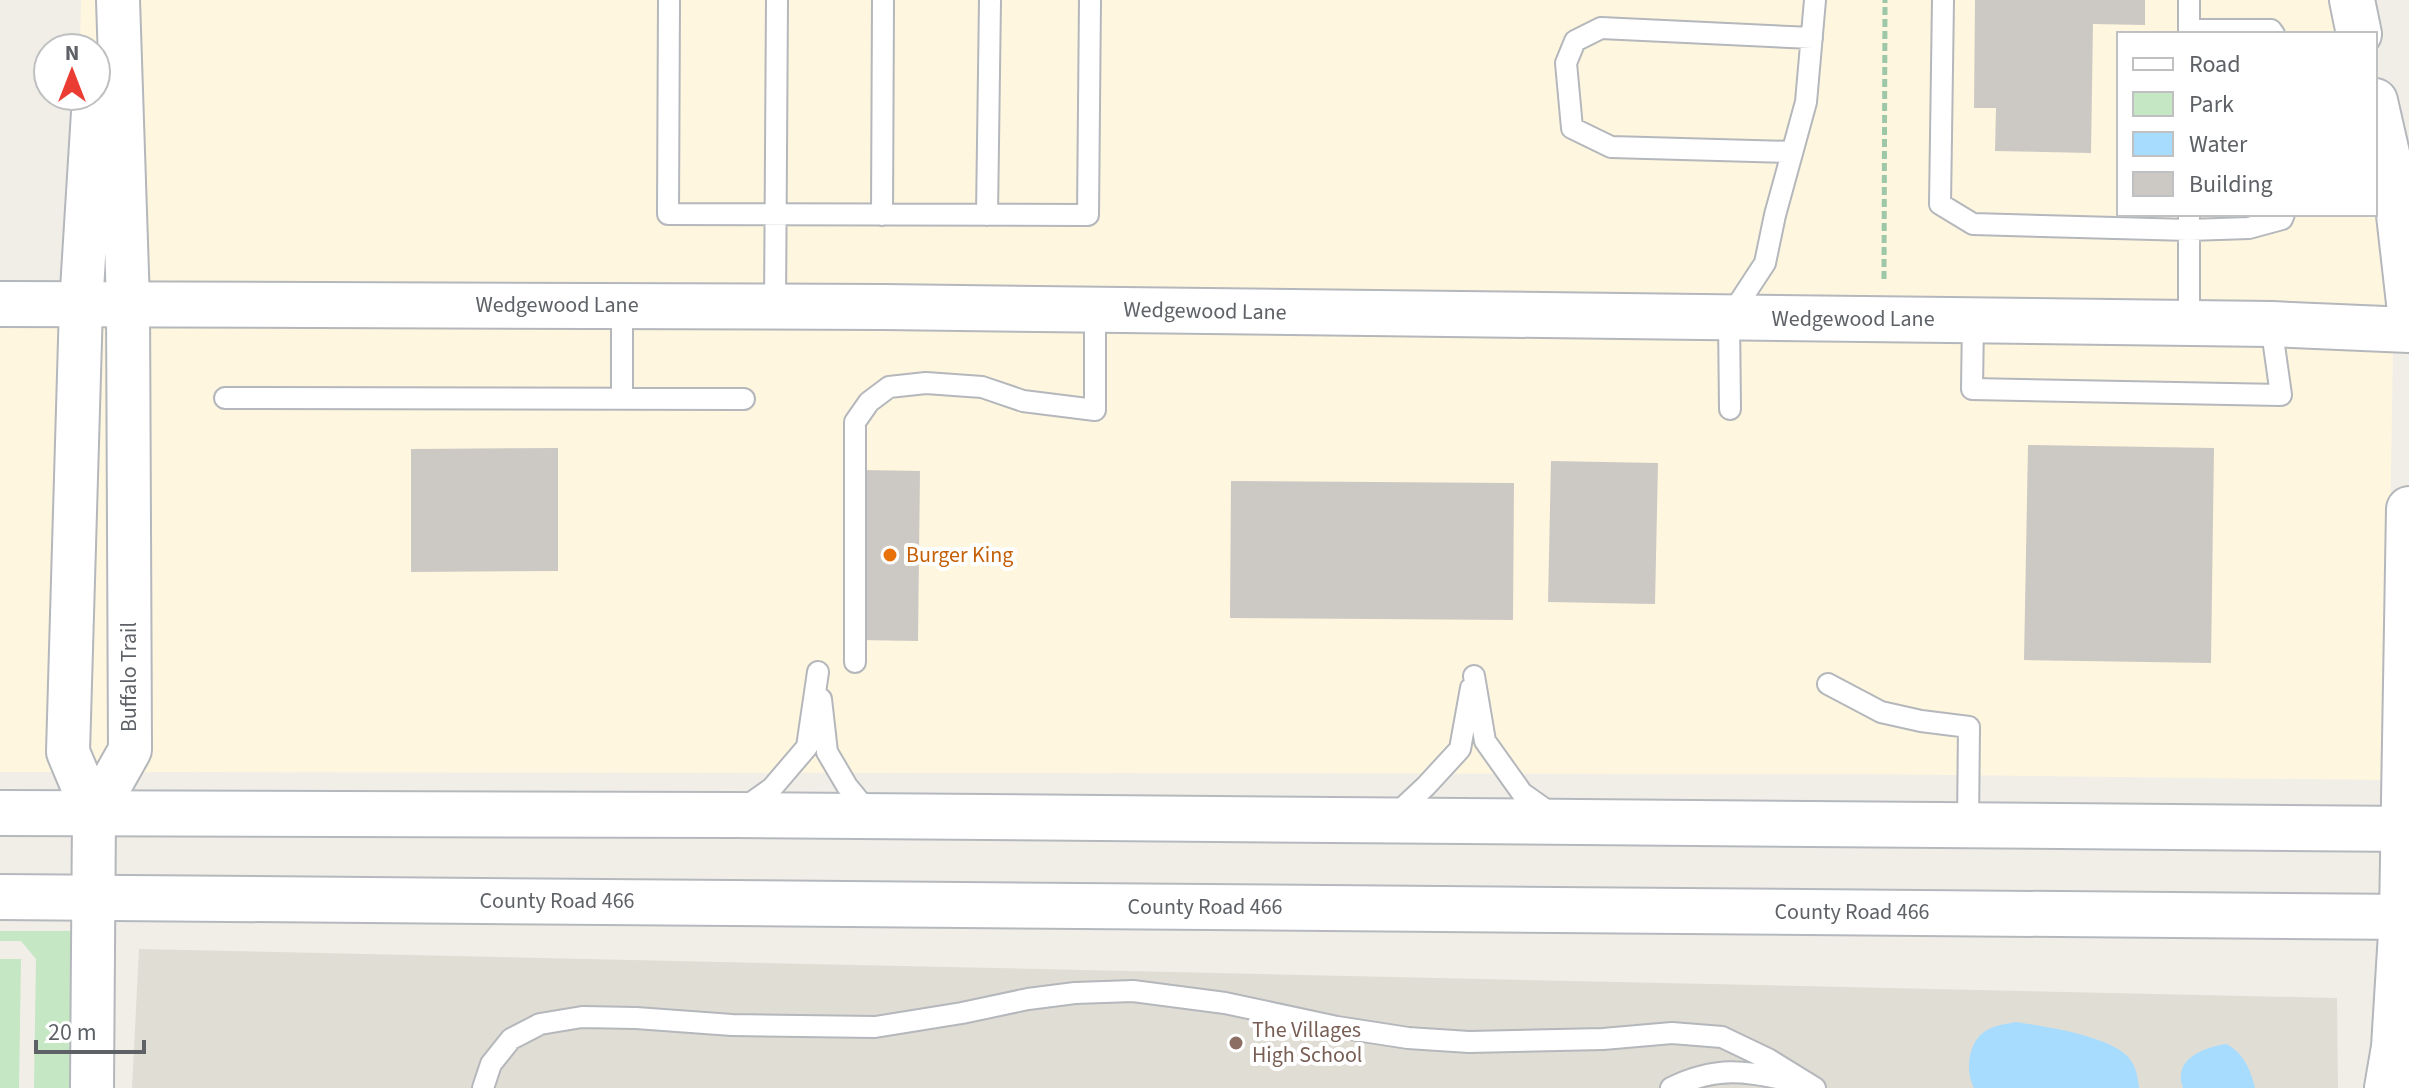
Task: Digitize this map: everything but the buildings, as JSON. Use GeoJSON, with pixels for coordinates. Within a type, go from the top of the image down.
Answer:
{"type":"FeatureCollection","features":[{"type":"Feature","properties":{"kind":"main road"},"geometry":{"type":"LineString","coordinates":[[2352,0],[2359,32]]}},
{"type":"Feature","properties":{"kind":"main road"},"geometry":{"type":"LineString","coordinates":[[2377,109],[2403,217],[2409,303]]}},
{"type":"Feature","properties":{"kind":"main road","name":"Wedgewood Lane"},"geometry":{"type":"LineString","coordinates":[[0,304],[775,306],[2271,324],[2409,330]]}},
{"type":"Feature","properties":{"kind":"main road"},"geometry":{"type":"LineString","coordinates":[[2387,1088],[2394,1047],[2406,917],[2409,509]]}},
{"type":"Feature","properties":{"kind":"main road"},"geometry":{"type":"LineString","coordinates":[[0,813],[735,815],[2406,829]]}},
{"type":"Feature","properties":{"kind":"main road","name":"County Road 466"},"geometry":{"type":"LineString","coordinates":[[0,897],[2406,917]]}},
{"type":"Feature","properties":{"kind":"street"},"geometry":{"type":"LineString","coordinates":[[98,32],[100,0]]}},
{"type":"Feature","properties":{"kind":"street","name":"Buffalo Trail"},"geometry":{"type":"LineString","coordinates":[[94,814],[130,750],[128,303],[118,0]]}},
{"type":"Feature","properties":{"kind":"street"},"geometry":{"type":"LineString","coordinates":[[92,1088],[94,814],[68,752],[81,306],[93,112]]}},
{"type":"Feature","properties":{"kind":"lane"},"geometry":{"type":"LineString","coordinates":[[669,0],[668,214],[775,215],[1088,215],[1090,0]]}},
{"type":"Feature","properties":{"kind":"lane"},"geometry":{"type":"LineString","coordinates":[[775,306],[777,0]]}},
{"type":"Feature","properties":{"kind":"lane"},"geometry":{"type":"LineString","coordinates":[[882,215],[883,0]]}},
{"type":"Feature","properties":{"kind":"lane"},"geometry":{"type":"LineString","coordinates":[[987,215],[990,0]]}},
{"type":"Feature","properties":{"kind":"lane"},"geometry":{"type":"LineString","coordinates":[[1730,409],[1729,318],[1765,263],[1806,102],[1815,0]]}},
{"type":"Feature","properties":{"kind":"lane"},"geometry":{"type":"LineString","coordinates":[[1943,0],[1940,204],[1973,224],[2189,222],[2249,228],[2282,219],[2283,216]]}},
{"type":"Feature","properties":{"kind":"lane"},"geometry":{"type":"LineString","coordinates":[[2189,0],[2189,32],[2272,32]]}},
{"type":"Feature","properties":{"kind":"lane"},"geometry":{"type":"LineString","coordinates":[[1792,152],[1611,147],[1572,128],[1566,63],[1575,41],[1601,28],[1812,38]]}},
{"type":"Feature","properties":{"kind":"lane"},"geometry":{"type":"LineString","coordinates":[[2189,222],[2189,323]]}},
{"type":"Feature","properties":{"kind":"lane"},"geometry":{"type":"LineString","coordinates":[[622,305],[622,397]]}},
{"type":"Feature","properties":{"kind":"lane"},"geometry":{"type":"LineString","coordinates":[[855,662],[855,422],[869,402],[889,387],[926,383],[982,387],[1023,401],[1095,410],[1095,310]]}},
{"type":"Feature","properties":{"kind":"lane"},"geometry":{"type":"LineString","coordinates":[[1973,320],[1972,389],[2281,395],[2271,324]]}},
{"type":"Feature","properties":{"kind":"lane"},"geometry":{"type":"LineString","coordinates":[[225,398],[744,399]]}},
{"type":"Feature","properties":{"kind":"lane"},"geometry":{"type":"LineString","coordinates":[[735,815],[772,788],[807,747],[818,672],[827,752],[847,786],[872,816]]}},
{"type":"Feature","properties":{"kind":"lane"},"geometry":{"type":"LineString","coordinates":[[1389,821],[1460,749],[1474,676],[1485,741],[1522,793],[1564,822]]}},
{"type":"Feature","properties":{"kind":"lane"},"geometry":{"type":"LineString","coordinates":[[1828,684],[1881,712],[1969,727],[1968,825]]}},
{"type":"Feature","properties":{"kind":"lane"},"geometry":{"type":"LineString","coordinates":[[483,1088],[491,1064],[511,1039],[540,1024],[582,1017],[732,1025],[875,1027],[1028,999],[1075,993],[1133,991],[1211,1001],[1408,1038],[1469,1042],[1603,1039],[1672,1033],[1722,1037],[1768,1059],[1814,1087]]}},
{"type":"Feature","properties":{"kind":"lane"},"geometry":{"type":"LineString","coordinates":[[1671,1088],[1705,1074],[1741,1071],[1814,1087]]}},
{"type":"Feature","properties":{"kind":"path"},"geometry":{"type":"LineString","coordinates":[[1884,320],[1885,0]]}},
{"type":"Feature","properties":{"kind":"shaded area"},"geometry":{"type":"Polygon","coordinates":[[[81,0],[2332,0],[2340,32],[2117,32],[2117,216],[2377,216],[2377,200],[2391,308],[883,286],[74,282],[94,112],[112,112],[112,32],[80,32],[81,0]]]}},
{"type":"Feature","properties":{"kind":"shaded area"},"geometry":{"type":"Polygon","coordinates":[[[0,323],[883,328],[2271,345],[2393,350],[2386,780],[1863,774],[0,772],[0,323]]]}},
{"type":"Feature","properties":{"kind":"shaded area","name":"The Villages High School"},"geometry":{"type":"Polygon","coordinates":[[[139,949],[2337,998],[2338,1088],[132,1088],[139,949]]]}},
{"type":"Feature","properties":{"kind":"green space"},"geometry":{"type":"Polygon","coordinates":[[[0,931],[91,931],[88,1088],[34,1088],[36,959],[21,941],[0,941],[0,931]]]}},
{"type":"Feature","properties":{"kind":"green space"},"geometry":{"type":"Polygon","coordinates":[[[0,959],[21,959],[19,1088],[0,1088],[0,959]]]}},
{"type":"Feature","properties":{"kind":"water"},"geometry":{"type":"Polygon","coordinates":[[[2015,1022],[2076,1033],[2120,1050],[2133,1065],[2139,1088],[1974,1088],[1969,1064],[1977,1039],[1992,1028],[2015,1022]]]}},
{"type":"Feature","properties":{"kind":"water"},"geometry":{"type":"Polygon","coordinates":[[[2226,1044],[2245,1062],[2255,1088],[2183,1088],[2181,1077],[2186,1062],[2205,1049],[2226,1044]]]}},
{"type":"Feature","properties":{"kind":"place","name":"Burger King"},"geometry":{"type":"Point","coordinates":[890,555]}},
{"type":"Feature","properties":{"kind":"place","name":"The Villages High School"},"geometry":{"type":"Point","coordinates":[1236,1043]}}]}
